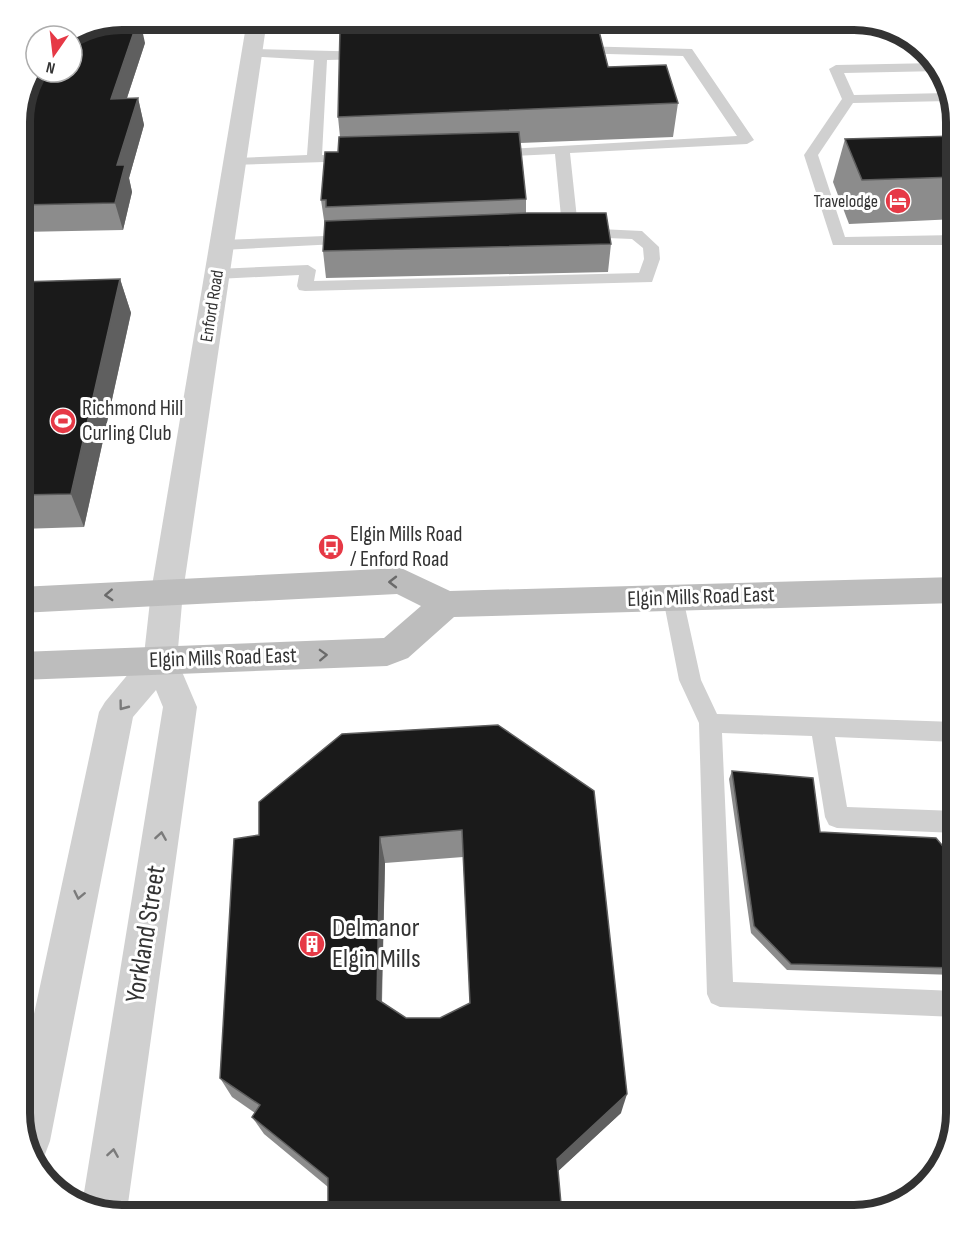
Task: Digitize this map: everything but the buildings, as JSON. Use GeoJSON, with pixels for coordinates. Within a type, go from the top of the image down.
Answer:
{"type":"FeatureCollection","features":[{"type":"Feature","properties":{"kind":"main road","name":"Elgin Mills Road East"},"geometry":{"type":"LineString","coordinates":[[30,599],[401,580],[446,604],[673,598],[946,597]]}},
{"type":"Feature","properties":{"kind":"main road","name":"Elgin Mills Road East"},"geometry":{"type":"LineString","coordinates":[[30,666],[387,652],[396,648],[446,604]]}},
{"type":"Feature","properties":{"kind":"street","name":"Enford Road"},"geometry":{"type":"LineString","coordinates":[[167,592],[255,30]]}},
{"type":"Feature","properties":{"kind":"street","name":"Yorkland Street"},"geometry":{"type":"LineString","coordinates":[[105,1203],[180,707],[160,660],[167,592]]}},
{"type":"Feature","properties":{"kind":"street"},"geometry":{"type":"LineString","coordinates":[[31,1126],[117,712],[160,660]]}},
{"type":"Feature","properties":{"kind":"lane"},"geometry":{"type":"LineString","coordinates":[[479,153],[747,140],[687,52],[559,50]]}},
{"type":"Feature","properties":{"kind":"lane"},"geometry":{"type":"LineString","coordinates":[[252,53],[321,56],[381,55]]}},
{"type":"Feature","properties":{"kind":"lane"},"geometry":{"type":"LineString","coordinates":[[314,159],[321,56]]}},
{"type":"Feature","properties":{"kind":"lane"},"geometry":{"type":"LineString","coordinates":[[849,99],[836,69],[928,67]]}},
{"type":"Feature","properties":{"kind":"lane"},"geometry":{"type":"LineString","coordinates":[[849,99],[943,97]]}},
{"type":"Feature","properties":{"kind":"lane"},"geometry":{"type":"LineString","coordinates":[[849,99],[811,155],[839,242],[946,240]]}},
{"type":"Feature","properties":{"kind":"lane"},"geometry":{"type":"LineString","coordinates":[[562,150],[570,231]]}},
{"type":"Feature","properties":{"kind":"lane"},"geometry":{"type":"LineString","coordinates":[[235,162],[361,157]]}},
{"type":"Feature","properties":{"kind":"lane"},"geometry":{"type":"LineString","coordinates":[[219,259],[308,270],[305,286],[646,278],[652,259],[651,247],[636,234],[546,232]]}},
{"type":"Feature","properties":{"kind":"lane"},"geometry":{"type":"LineString","coordinates":[[219,259],[371,239]]}},
{"type":"Feature","properties":{"kind":"lane"},"geometry":{"type":"LineString","coordinates":[[673,598],[690,680],[710,723],[720,994],[946,1004]]}},
{"type":"Feature","properties":{"kind":"lane"},"geometry":{"type":"LineString","coordinates":[[710,723],[946,732]]}},
{"type":"Feature","properties":{"kind":"lane"},"geometry":{"type":"LineString","coordinates":[[822,727],[837,817],[946,822]]}},
{"type":"Feature","properties":{"kind":"place","name":"Travelodge"},"geometry":{"type":"Point","coordinates":[898,201]}},
{"type":"Feature","properties":{"kind":"place","name":"Richmond Hill Curling Club"},"geometry":{"type":"Point","coordinates":[63,421]}},
{"type":"Feature","properties":{"kind":"place","name":"Elgin Mills Road / Enford Road"},"geometry":{"type":"Point","coordinates":[331,547]}},
{"type":"Feature","properties":{"kind":"place","name":"Delmanor Elgin Mills"},"geometry":{"type":"Point","coordinates":[312,944]}}]}
